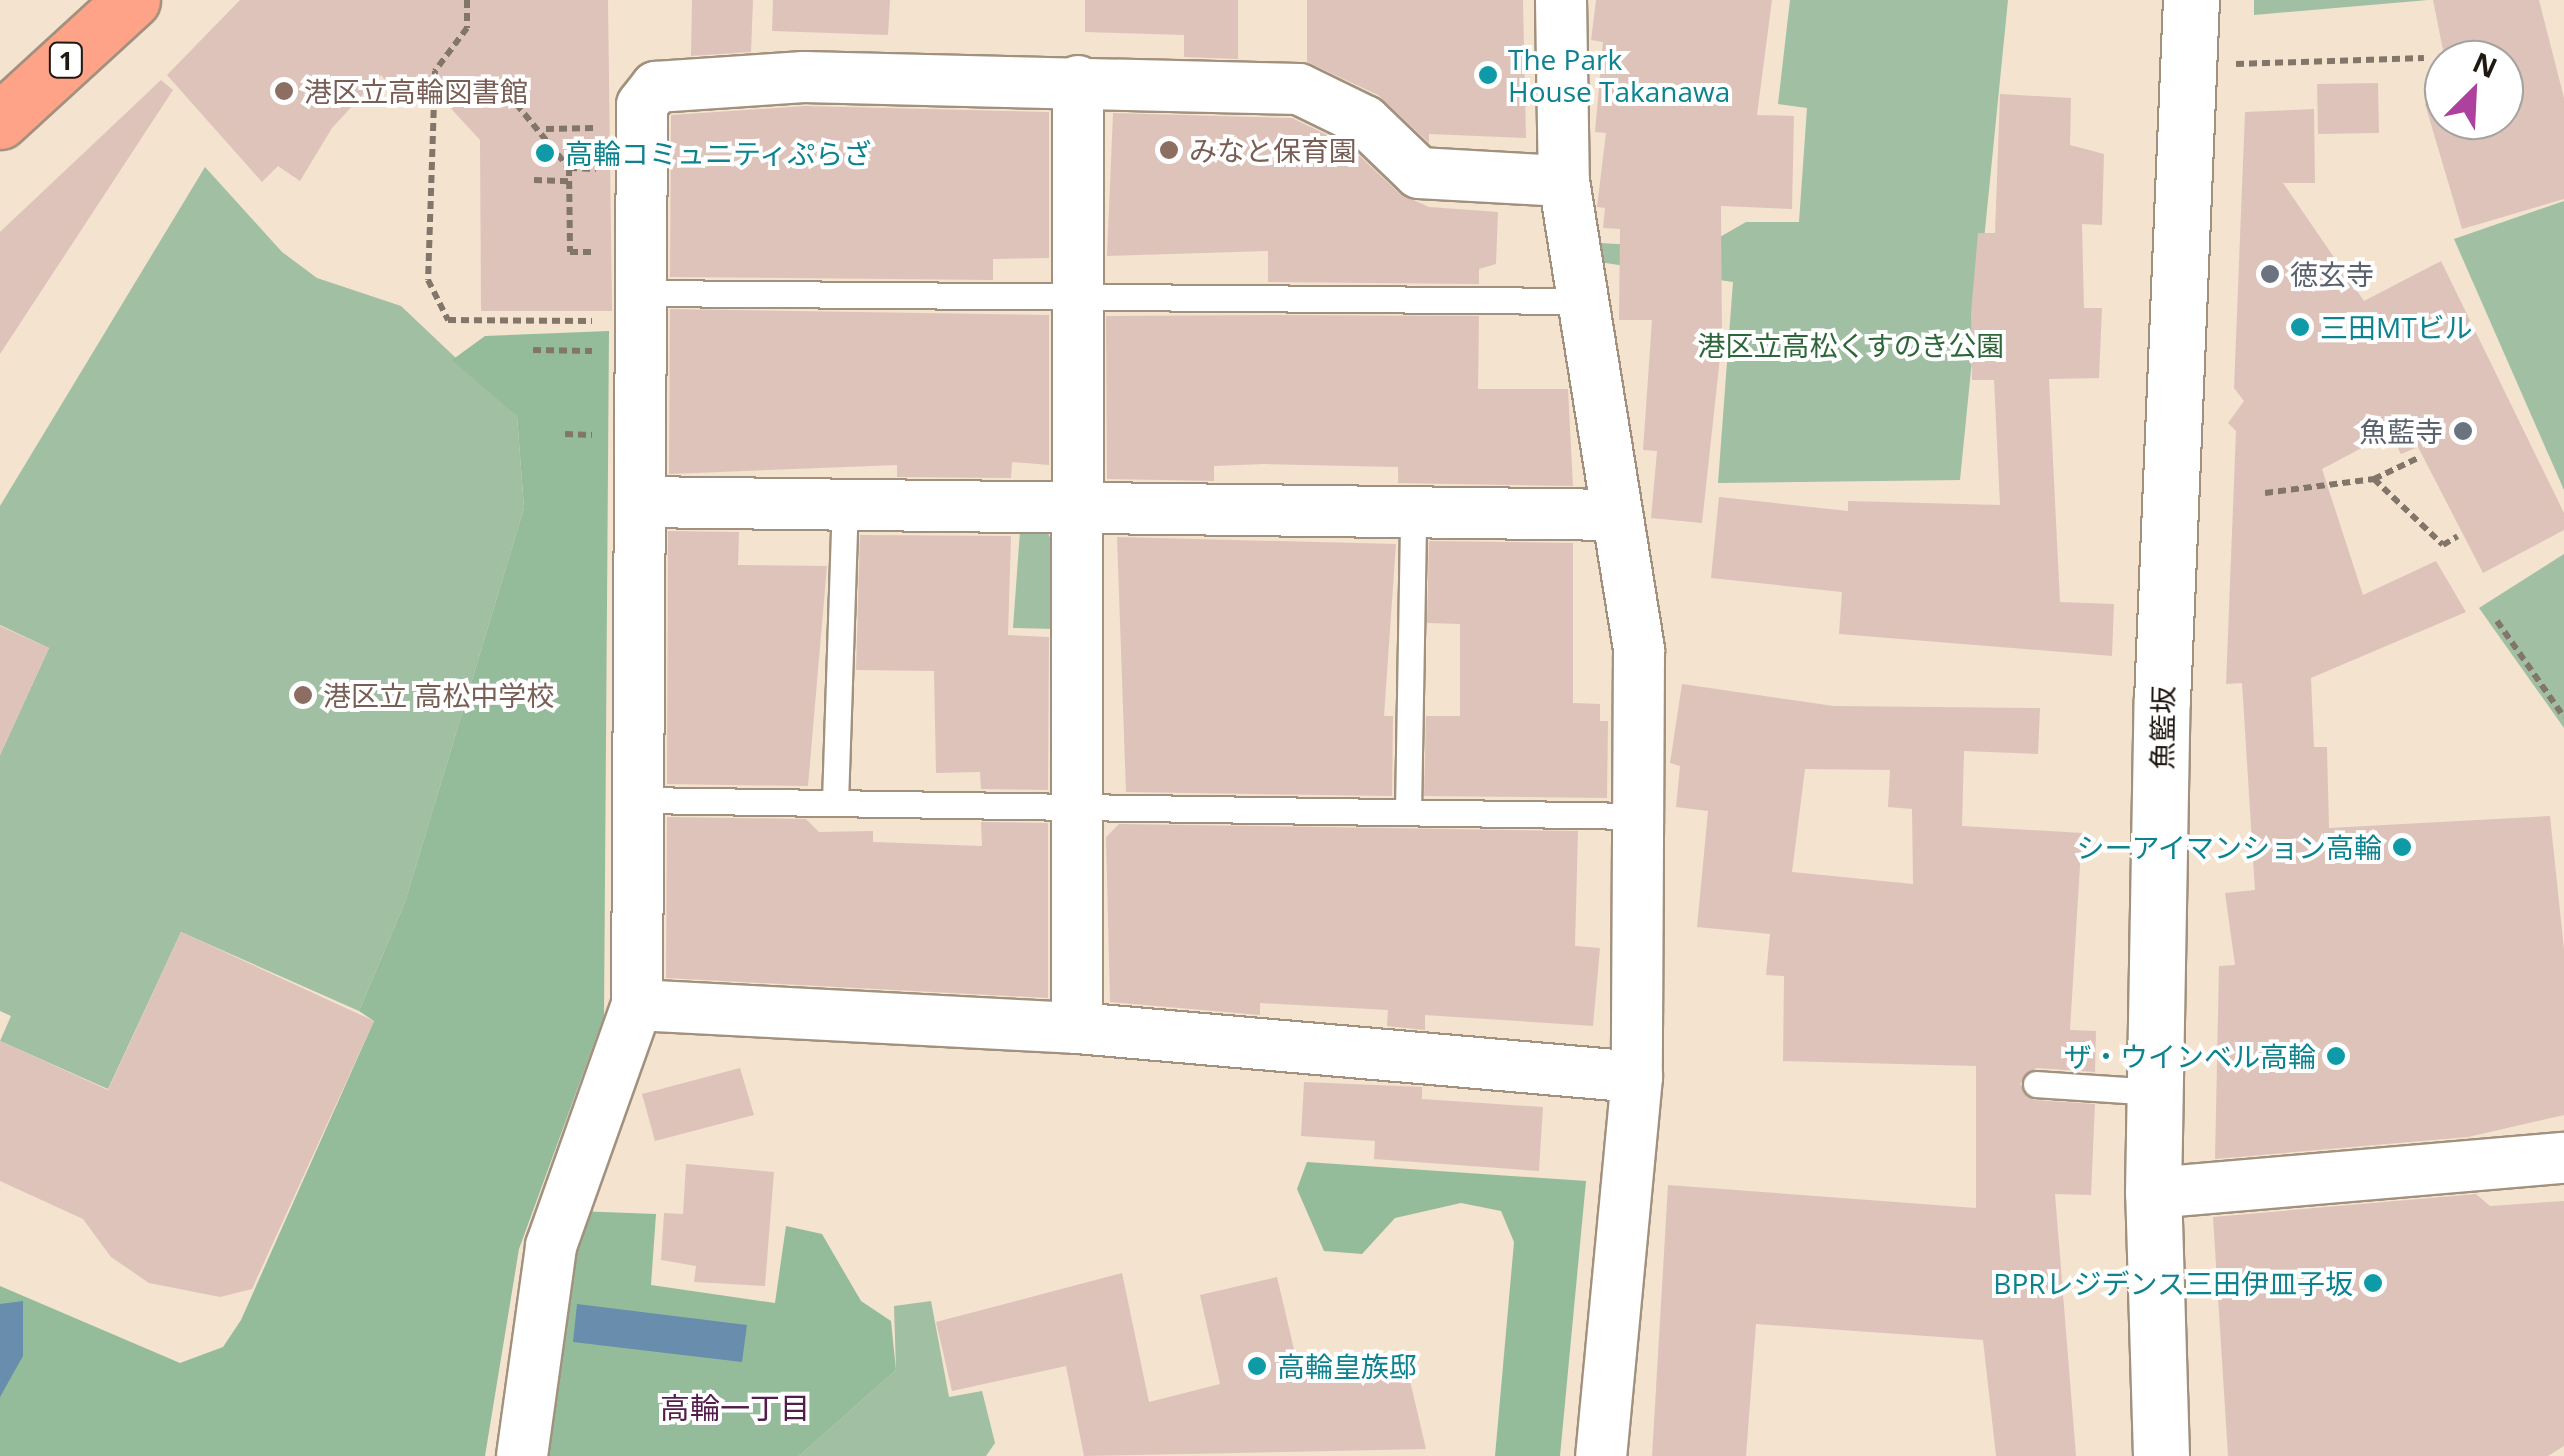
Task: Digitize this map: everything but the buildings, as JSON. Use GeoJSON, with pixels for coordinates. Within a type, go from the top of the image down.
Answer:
{"type":"FeatureCollection","features":[{"type":"Feature","properties":{"kind":"highway","name":"1"},"geometry":{"type":"LineString","coordinates":[[0,122],[132,0]]}},
{"type":"Feature","properties":{"kind":"main road","name":"魚籃坂"},"geometry":{"type":"LineString","coordinates":[[2161,1456],[2153,1192],[2155,1092],[2191,0]]}},
{"type":"Feature","properties":{"kind":"street"},"geometry":{"type":"LineString","coordinates":[[1561,0],[1564,181],[1578,301],[1639,650],[1637,1077],[1602,1456]]}},
{"type":"Feature","properties":{"kind":"street"},"geometry":{"type":"LineString","coordinates":[[522,1456],[551,1246],[637,1005],[644,292],[642,105],[656,88],[804,77],[1299,89],[1364,121],[1419,173],[1564,181]]}},
{"type":"Feature","properties":{"kind":"street"},"geometry":{"type":"LineString","coordinates":[[1077,1028],[1081,509],[1078,82]]}},
{"type":"Feature","properties":{"kind":"street"},"geometry":{"type":"LineString","coordinates":[[640,502],[1616,515]]}},
{"type":"Feature","properties":{"kind":"street"},"geometry":{"type":"LineString","coordinates":[[637,1005],[1077,1028],[1637,1077]]}},
{"type":"Feature","properties":{"kind":"street"},"geometry":{"type":"LineString","coordinates":[[2153,1192],[2564,1158]]}},
{"type":"Feature","properties":{"kind":"lane"},"geometry":{"type":"LineString","coordinates":[[644,292],[1578,301]]}},
{"type":"Feature","properties":{"kind":"lane"},"geometry":{"type":"LineString","coordinates":[[835,802],[844,506]]}},
{"type":"Feature","properties":{"kind":"lane"},"geometry":{"type":"LineString","coordinates":[[1408,811],[1413,511]]}},
{"type":"Feature","properties":{"kind":"lane"},"geometry":{"type":"LineString","coordinates":[[641,800],[1078,804],[1637,816]]}},
{"type":"Feature","properties":{"kind":"lane"},"geometry":{"type":"LineString","coordinates":[[2036,1084],[2155,1092]]}},
{"type":"Feature","properties":{"kind":"path"},"geometry":{"type":"LineString","coordinates":[[467,0],[467,28],[435,70],[428,280],[448,320],[582,322]]}},
{"type":"Feature","properties":{"kind":"path"},"geometry":{"type":"LineString","coordinates":[[2235,64],[2424,58]]}},
{"type":"Feature","properties":{"kind":"path"},"geometry":{"type":"LineString","coordinates":[[508,94],[545,129],[570,168],[570,252],[586,252]]}},
{"type":"Feature","properties":{"kind":"path"},"geometry":{"type":"LineString","coordinates":[[545,129],[593,128]]}},
{"type":"Feature","properties":{"kind":"path"},"geometry":{"type":"LineString","coordinates":[[570,168],[606,170]]}},
{"type":"Feature","properties":{"kind":"path"},"geometry":{"type":"LineString","coordinates":[[534,180],[569,181]]}},
{"type":"Feature","properties":{"kind":"path"},"geometry":{"type":"LineString","coordinates":[[533,350],[601,352]]}},
{"type":"Feature","properties":{"kind":"path"},"geometry":{"type":"LineString","coordinates":[[2265,493],[2374,479],[2418,458]]}},
{"type":"Feature","properties":{"kind":"path"},"geometry":{"type":"LineString","coordinates":[[2374,479],[2442,545],[2458,536]]}},
{"type":"Feature","properties":{"kind":"path"},"geometry":{"type":"LineString","coordinates":[[2496,621],[2564,718]]}},
{"type":"Feature","properties":{"kind":"green space","name":"港区立高松くすのき公園"},"geometry":{"type":"Polygon","coordinates":[[[1790,0],[2008,0],[1960,480],[1718,483],[1733,282],[1592,261],[1600,243],[1699,249],[1746,222],[1799,222],[1807,108],[1778,104],[1790,0]]]}},
{"type":"Feature","properties":{"kind":"green space"},"geometry":{"type":"Polygon","coordinates":[[[2254,0],[2428,0],[2254,15],[2254,0]]]}},
{"type":"Feature","properties":{"kind":"green space"},"geometry":{"type":"Polygon","coordinates":[[[205,167],[282,252],[317,278],[401,306],[517,416],[524,508],[405,902],[359,1011],[181,932],[108,1089],[0,1041],[11,1016],[0,1011],[0,755],[49,648],[0,625],[0,506],[205,167]]]}},
{"type":"Feature","properties":{"kind":"green space"},"geometry":{"type":"Polygon","coordinates":[[[2564,201],[2564,490],[2454,239],[2564,201]]]}},
{"type":"Feature","properties":{"kind":"green space"},"geometry":{"type":"Polygon","coordinates":[[[609,331],[604,1016],[519,1249],[485,1456],[0,1456],[0,1286],[180,1363],[223,1347],[241,1320],[374,1021],[359,1011],[405,902],[524,508],[517,416],[452,360],[485,336],[609,331]]]}},
{"type":"Feature","properties":{"kind":"green space"},"geometry":{"type":"Polygon","coordinates":[[[1020,531],[1048,533],[1057,554],[1055,629],[1013,628],[1020,531]]]}},
{"type":"Feature","properties":{"kind":"green space"},"geometry":{"type":"Polygon","coordinates":[[[2564,554],[2564,728],[2479,608],[2564,554]]]}},
{"type":"Feature","properties":{"kind":"green space"},"geometry":{"type":"Polygon","coordinates":[[[1307,1162],[1586,1181],[1560,1456],[1495,1456],[1514,1242],[1501,1211],[1461,1203],[1395,1218],[1362,1254],[1324,1251],[1297,1189],[1307,1162]]]}},
{"type":"Feature","properties":{"kind":"green space"},"geometry":{"type":"Polygon","coordinates":[[[576,1211],[656,1214],[651,1285],[775,1303],[786,1226],[822,1234],[861,1301],[891,1321],[896,1370],[799,1456],[535,1456],[576,1211]]]}},
{"type":"Feature","properties":{"kind":"green space"},"geometry":{"type":"Polygon","coordinates":[[[931,1301],[949,1397],[982,1391],[995,1443],[986,1456],[799,1456],[896,1370],[894,1306],[931,1301]]]}},
{"type":"Feature","properties":{"kind":"water"},"geometry":{"type":"Polygon","coordinates":[[[23,1301],[23,1356],[0,1397],[0,1304],[23,1301]]]}},
{"type":"Feature","properties":{"kind":"water"},"geometry":{"type":"Polygon","coordinates":[[[577,1304],[747,1325],[742,1362],[573,1342],[577,1304]]]}},
{"type":"Feature","properties":{"kind":"place","name":"The Park House Takanawa"},"geometry":{"type":"Point","coordinates":[1488,75]}},
{"type":"Feature","properties":{"kind":"place","name":"港区立高輪図書館"},"geometry":{"type":"Point","coordinates":[284,91]}},
{"type":"Feature","properties":{"kind":"place","name":"みなと保育園"},"geometry":{"type":"Point","coordinates":[1169,150]}},
{"type":"Feature","properties":{"kind":"place","name":"高輪コミュニティぷらざ"},"geometry":{"type":"Point","coordinates":[545,153]}},
{"type":"Feature","properties":{"kind":"place","name":"徳玄寺"},"geometry":{"type":"Point","coordinates":[2270,274]}},
{"type":"Feature","properties":{"kind":"place","name":"三田MTビル"},"geometry":{"type":"Point","coordinates":[2300,327]}},
{"type":"Feature","properties":{"kind":"place","name":"魚藍寺"},"geometry":{"type":"Point","coordinates":[2463,431]}},
{"type":"Feature","properties":{"kind":"place","name":"港区立 高松中学校"},"geometry":{"type":"Point","coordinates":[303,695]}},
{"type":"Feature","properties":{"kind":"place","name":"シーアイマンション高輪"},"geometry":{"type":"Point","coordinates":[2402,847]}},
{"type":"Feature","properties":{"kind":"place","name":"ザ・ウインベル高輪"},"geometry":{"type":"Point","coordinates":[2336,1056]}},
{"type":"Feature","properties":{"kind":"place","name":"BPRレジデンス三田伊皿子坂"},"geometry":{"type":"Point","coordinates":[2373,1283]}},
{"type":"Feature","properties":{"kind":"place","name":"高輪皇族邸"},"geometry":{"type":"Point","coordinates":[1257,1366]}},
{"type":"Feature","properties":{"kind":"district","name":"高輪一丁目"},"geometry":{"type":"Point","coordinates":[735,1408]}}]}
